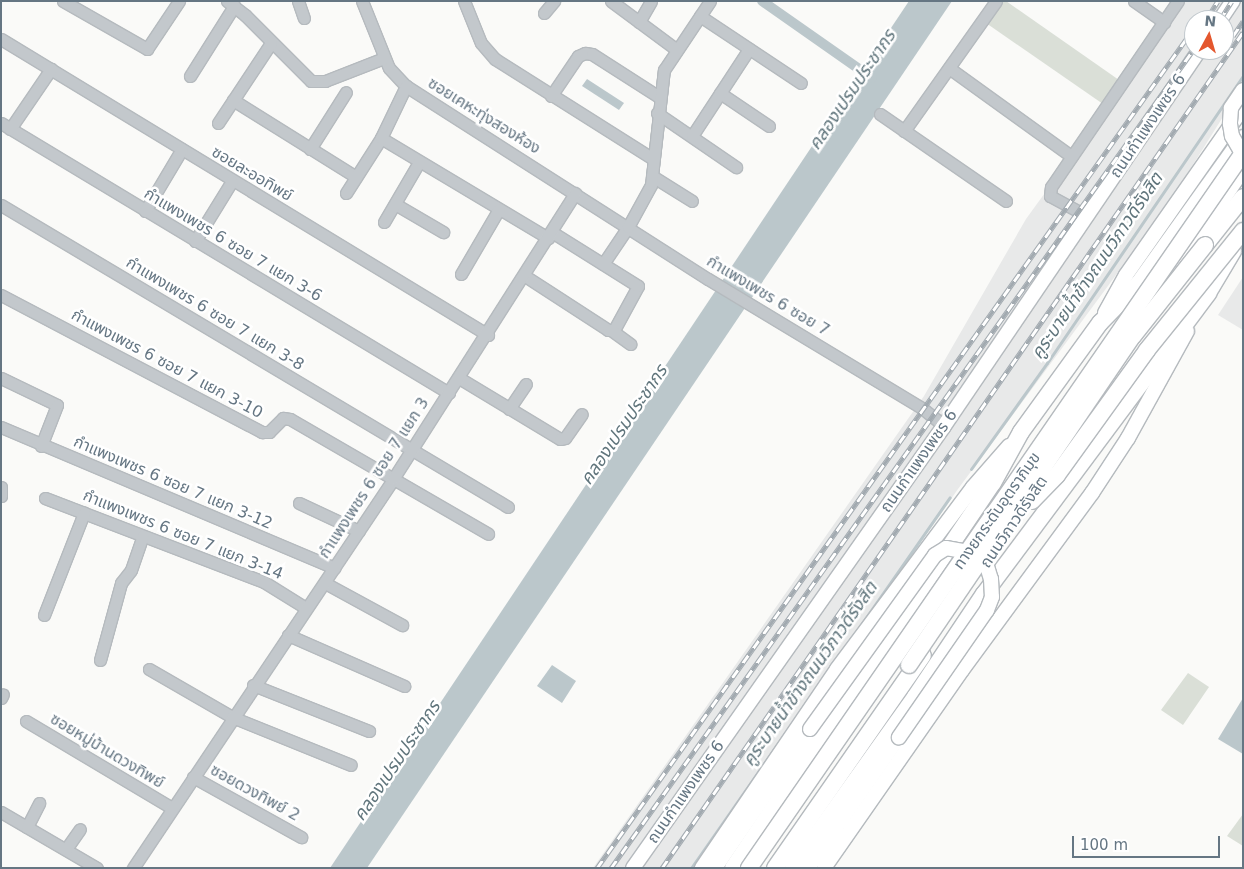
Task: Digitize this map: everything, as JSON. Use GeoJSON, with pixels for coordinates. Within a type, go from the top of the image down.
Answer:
{"type":"FeatureCollection","features":[{"type":"Feature","properties":{"kind":"highway"},"geometry":{"type":"LineString","coordinates":[[733,868],[993,483],[1021,432],[1100,323],[1139,283],[1243,138]]}},
{"type":"Feature","properties":{"kind":"highway","name":"ทางยกระดับอุตราภิมุข"},"geometry":{"type":"LineString","coordinates":[[749,868],[1243,154]]}},
{"type":"Feature","properties":{"kind":"highway","name":"ถนนวิภาวดีรังสิต"},"geometry":{"type":"LineString","coordinates":[[775,868],[1032,497],[1174,268],[1243,168]]}},
{"type":"Feature","properties":{"kind":"highway","name":"ทางยกระดับอุตราภิมุข"},"geometry":{"type":"LineString","coordinates":[[768,868],[1000,535],[1133,336],[1243,197]]}},
{"type":"Feature","properties":{"kind":"highway","name":"ทางยกระดับอุตราภิมุข"},"geometry":{"type":"LineString","coordinates":[[1000,535],[1057,475],[1147,350],[1243,233]]}},
{"type":"Feature","properties":{"kind":"highway"},"geometry":{"type":"LineString","coordinates":[[793,868],[984,594],[1208,293],[1243,233]]}},
{"type":"Feature","properties":{"kind":"highway"},"geometry":{"type":"LineString","coordinates":[[862,771],[908,676]]}},
{"type":"Feature","properties":{"kind":"main road","name":"ถนนกำแพงเพชร 6"},"geometry":{"type":"LineString","coordinates":[[633,868],[944,426],[1193,60]]}},
{"type":"Feature","properties":{"kind":"main road"},"geometry":{"type":"LineString","coordinates":[[1243,90],[1232,108],[1230,124],[1232,136],[1243,154]]}},
{"type":"Feature","properties":{"kind":"main road"},"geometry":{"type":"LineString","coordinates":[[1100,323],[1126,275],[1243,108]]}},
{"type":"Feature","properties":{"kind":"main road"},"geometry":{"type":"LineString","coordinates":[[824,868],[962,670],[1092,493],[1128,438],[1184,336],[1243,250]]}},
{"type":"Feature","properties":{"kind":"main road"},"geometry":{"type":"LineString","coordinates":[[702,868],[837,669],[973,487],[1021,432]]}},
{"type":"Feature","properties":{"kind":"main road"},"geometry":{"type":"LineString","coordinates":[[715,868],[810,729],[934,555],[946,548],[974,553],[986,563],[992,579],[992,597],[987,610],[808,868]]}},
{"type":"Feature","properties":{"kind":"street"},"geometry":{"type":"LineString","coordinates":[[67,2],[147,49],[179,1]]}},
{"type":"Feature","properties":{"kind":"street"},"geometry":{"type":"LineString","coordinates":[[298,1],[304,18]]}},
{"type":"Feature","properties":{"kind":"street"},"geometry":{"type":"LineString","coordinates":[[464,1],[487,52],[551,96],[653,159]]}},
{"type":"Feature","properties":{"kind":"street"},"geometry":{"type":"LineString","coordinates":[[544,13],[554,1]]}},
{"type":"Feature","properties":{"kind":"street"},"geometry":{"type":"LineString","coordinates":[[611,1],[677,50]]}},
{"type":"Feature","properties":{"kind":"street"},"geometry":{"type":"LineString","coordinates":[[639,22],[652,1]]}},
{"type":"Feature","properties":{"kind":"street"},"geometry":{"type":"LineString","coordinates":[[603,264],[628,227],[648,190],[652,176],[657,113],[664,70],[710,1]]}},
{"type":"Feature","properties":{"kind":"street"},"geometry":{"type":"LineString","coordinates":[[904,131],[996,1]]}},
{"type":"Feature","properties":{"kind":"street"},"geometry":{"type":"LineString","coordinates":[[1134,1],[1164,22]]}},
{"type":"Feature","properties":{"kind":"street"},"geometry":{"type":"LineString","coordinates":[[1087,216],[1050,196],[1056,177],[1178,1]]}},
{"type":"Feature","properties":{"kind":"street"},"geometry":{"type":"LineString","coordinates":[[190,76],[230,4],[303,74],[317,82],[384,58],[366,2]]}},
{"type":"Feature","properties":{"kind":"street"},"geometry":{"type":"LineString","coordinates":[[700,16],[801,83]]}},
{"type":"Feature","properties":{"kind":"street","name":"ซอยละออทิพย์"},"geometry":{"type":"LineString","coordinates":[[1,39],[488,335]]}},
{"type":"Feature","properties":{"kind":"street"},"geometry":{"type":"LineString","coordinates":[[218,123],[271,43]]}},
{"type":"Feature","properties":{"kind":"street"},"geometry":{"type":"LineString","coordinates":[[692,136],[749,49]]}},
{"type":"Feature","properties":{"kind":"street"},"geometry":{"type":"LineString","coordinates":[[551,96],[578,56],[585,53],[592,54],[659,97]]}},
{"type":"Feature","properties":{"kind":"street","name":"ซอยเคหะทุ่งสองห้อง"},"geometry":{"type":"LineString","coordinates":[[384,58],[406,86],[575,193]]}},
{"type":"Feature","properties":{"kind":"street"},"geometry":{"type":"LineString","coordinates":[[949,68],[1070,156]]}},
{"type":"Feature","properties":{"kind":"street"},"geometry":{"type":"LineString","coordinates":[[6,126],[51,69]]}},
{"type":"Feature","properties":{"kind":"street"},"geometry":{"type":"LineString","coordinates":[[346,193],[381,138],[406,86]]}},
{"type":"Feature","properties":{"kind":"street"},"geometry":{"type":"LineString","coordinates":[[310,149],[346,92]]}},
{"type":"Feature","properties":{"kind":"street"},"geometry":{"type":"LineString","coordinates":[[720,93],[769,126]]}},
{"type":"Feature","properties":{"kind":"street"},"geometry":{"type":"LineString","coordinates":[[233,100],[356,177]]}},
{"type":"Feature","properties":{"kind":"street"},"geometry":{"type":"LineString","coordinates":[[657,113],[736,167]]}},
{"type":"Feature","properties":{"kind":"street"},"geometry":{"type":"LineString","coordinates":[[880,114],[1006,201]]}},
{"type":"Feature","properties":{"kind":"street","name":"กำแพงเพชร 6 ซอย 7 แยก 3-6"},"geometry":{"type":"LineString","coordinates":[[6,126],[449,393]]}},
{"type":"Feature","properties":{"kind":"street"},"geometry":{"type":"LineString","coordinates":[[381,138],[499,209],[603,264],[638,286],[611,330]]}},
{"type":"Feature","properties":{"kind":"street"},"geometry":{"type":"LineString","coordinates":[[145,211],[182,149]]}},
{"type":"Feature","properties":{"kind":"street"},"geometry":{"type":"LineString","coordinates":[[384,222],[420,162]]}},
{"type":"Feature","properties":{"kind":"street"},"geometry":{"type":"LineString","coordinates":[[652,176],[692,201]]}},
{"type":"Feature","properties":{"kind":"street"},"geometry":{"type":"LineString","coordinates":[[195,241],[232,181]]}},
{"type":"Feature","properties":{"kind":"street","name":"กำแพงเพชร 6 ซอย 7"},"geometry":{"type":"LineString","coordinates":[[575,193],[713,283],[922,408],[944,426]]}},
{"type":"Feature","properties":{"kind":"street","name":"กำแพงเพชร 6 ซอย 7 แยก 3"},"geometry":{"type":"LineString","coordinates":[[133,868],[253,685],[325,583],[488,335],[575,193]]}},
{"type":"Feature","properties":{"kind":"street"},"geometry":{"type":"LineString","coordinates":[[395,204],[443,232]]}},
{"type":"Feature","properties":{"kind":"street","name":"กำแพงเพชร 6 ซอย 7 แยก 3-8"},"geometry":{"type":"LineString","coordinates":[[1,205],[508,507]]}},
{"type":"Feature","properties":{"kind":"street"},"geometry":{"type":"LineString","coordinates":[[461,274],[499,209]]}},
{"type":"Feature","properties":{"kind":"street"},"geometry":{"type":"LineString","coordinates":[[525,276],[630,344]]}},
{"type":"Feature","properties":{"kind":"street","name":"กำแพงเพชร 6 ซอย 7 แยก 3-10"},"geometry":{"type":"LineString","coordinates":[[1,295],[262,432],[269,432],[286,417],[393,479]]}},
{"type":"Feature","properties":{"kind":"street"},"geometry":{"type":"LineString","coordinates":[[1,378],[57,405],[41,446]]}},
{"type":"Feature","properties":{"kind":"street"},"geometry":{"type":"LineString","coordinates":[[458,378],[560,439],[565,438],[582,414]]}},
{"type":"Feature","properties":{"kind":"street"},"geometry":{"type":"LineString","coordinates":[[510,409],[526,384]]}},
{"type":"Feature","properties":{"kind":"street","name":"กำแพงเพชร 6 ซอย 7 แยก 3-12"},"geometry":{"type":"LineString","coordinates":[[1,427],[41,446],[334,568]]}},
{"type":"Feature","properties":{"kind":"street"},"geometry":{"type":"LineString","coordinates":[[393,479],[488,534]]}},
{"type":"Feature","properties":{"kind":"street"},"geometry":{"type":"LineString","coordinates":[[1,487],[1,496]]}},
{"type":"Feature","properties":{"kind":"street","name":"กำแพงเพชร 6 ซอย 7 แยก 3-14"},"geometry":{"type":"LineString","coordinates":[[45,498],[264,582],[306,608]]}},
{"type":"Feature","properties":{"kind":"street"},"geometry":{"type":"LineString","coordinates":[[299,502],[359,530]]}},
{"type":"Feature","properties":{"kind":"street"},"geometry":{"type":"LineString","coordinates":[[44,615],[84,513]]}},
{"type":"Feature","properties":{"kind":"street"},"geometry":{"type":"LineString","coordinates":[[100,660],[121,583],[131,570],[144,536]]}},
{"type":"Feature","properties":{"kind":"street"},"geometry":{"type":"LineString","coordinates":[[325,583],[402,625]]}},
{"type":"Feature","properties":{"kind":"street"},"geometry":{"type":"LineString","coordinates":[[288,635],[404,686]]}},
{"type":"Feature","properties":{"kind":"street"},"geometry":{"type":"LineString","coordinates":[[149,669],[232,717],[351,765]]}},
{"type":"Feature","properties":{"kind":"street"},"geometry":{"type":"LineString","coordinates":[[253,685],[369,731]]}},
{"type":"Feature","properties":{"kind":"street","name":"ซอยหมู่บ้านดวงทิพย์"},"geometry":{"type":"LineString","coordinates":[[26,721],[172,808]]}},
{"type":"Feature","properties":{"kind":"street","name":"ซอยดวงทิพย์ 2"},"geometry":{"type":"LineString","coordinates":[[193,777],[302,837]]}},
{"type":"Feature","properties":{"kind":"street"},"geometry":{"type":"LineString","coordinates":[[27,827],[39,802]]}},
{"type":"Feature","properties":{"kind":"street"},"geometry":{"type":"LineString","coordinates":[[1,812],[97,868]]}},
{"type":"Feature","properties":{"kind":"street"},"geometry":{"type":"LineString","coordinates":[[66,849],[80,829]]}},
{"type":"Feature","properties":{"kind":"shaded area"},"geometry":{"type":"Polygon","coordinates":[[[1000,1],[1006,1],[1119,80],[1103,104],[986,23],[1000,1]]]}},
{"type":"Feature","properties":{"kind":"shaded area"},"geometry":{"type":"Polygon","coordinates":[[[1184,1],[1243,1],[1243,85],[1167,206],[958,489],[693,868],[593,868],[924,396],[1026,219],[1184,1]]]}},
{"type":"Feature","properties":{"kind":"shaded area"},"geometry":{"type":"Polygon","coordinates":[[[1243,277],[1243,330],[1218,315],[1243,277]]]}},
{"type":"Feature","properties":{"kind":"shaded area"},"geometry":{"type":"Polygon","coordinates":[[[1188,673],[1209,687],[1183,725],[1161,710],[1188,673]]]}},
{"type":"Feature","properties":{"kind":"shaded area"},"geometry":{"type":"Polygon","coordinates":[[[1243,814],[1243,846],[1227,836],[1243,814]]]}},
{"type":"Feature","properties":{"kind":"water","name":"คลองเปรมประชากร"},"geometry":{"type":"Polygon","coordinates":[[[909,1],[952,1],[367,868],[330,868],[909,1]]]}},
{"type":"Feature","properties":{"kind":"water"},"geometry":{"type":"Polygon","coordinates":[[[587,79],[624,103],[619,110],[582,86],[587,79]]]}},
{"type":"Feature","properties":{"kind":"water"},"geometry":{"type":"Polygon","coordinates":[[[552,665],[576,681],[562,703],[537,686],[552,665]]]}},
{"type":"Feature","properties":{"kind":"water"},"geometry":{"type":"Polygon","coordinates":[[[1243,698],[1243,754],[1218,739],[1243,698]]]}},
{"type":"Feature","properties":{"kind":"waterway","name":"คลองเปรมประชากร"},"geometry":{"type":"LineString","coordinates":[[762,1],[872,78]]}},
{"type":"Feature","properties":{"kind":"waterway","name":"คูระบายน้ำข้างถนนวิภาวดีรังสิต"},"geometry":{"type":"LineString","coordinates":[[971,469],[1047,363],[1243,76]]}},
{"type":"Feature","properties":{"kind":"waterway","name":"คูระบายน้ำข้างถนนวิภาวดีรังสิต"},"geometry":{"type":"LineString","coordinates":[[853,636],[950,497]]}},
{"type":"Feature","properties":{"kind":"waterway","name":"คูระบายน้ำข้างถนนวิภาวดีรังสิต"},"geometry":{"type":"LineString","coordinates":[[691,868],[792,723]]}},
{"type":"Feature","properties":{"kind":"railway"},"geometry":{"type":"LineString","coordinates":[[1212,10],[1218,1]]}},
{"type":"Feature","properties":{"kind":"railway"},"geometry":{"type":"LineString","coordinates":[[1226,10],[1232,1]]}},
{"type":"Feature","properties":{"kind":"railway"},"geometry":{"type":"LineString","coordinates":[[1234,34],[1243,21]]}},
{"type":"Feature","properties":{"kind":"railway"},"geometry":{"type":"LineString","coordinates":[[662,868],[1243,32]]}},
{"type":"Feature","properties":{"kind":"railway"},"geometry":{"type":"LineString","coordinates":[[597,868],[1184,42]]}},
{"type":"Feature","properties":{"kind":"railway"},"geometry":{"type":"LineString","coordinates":[[611,868],[1186,60]]}}]}
